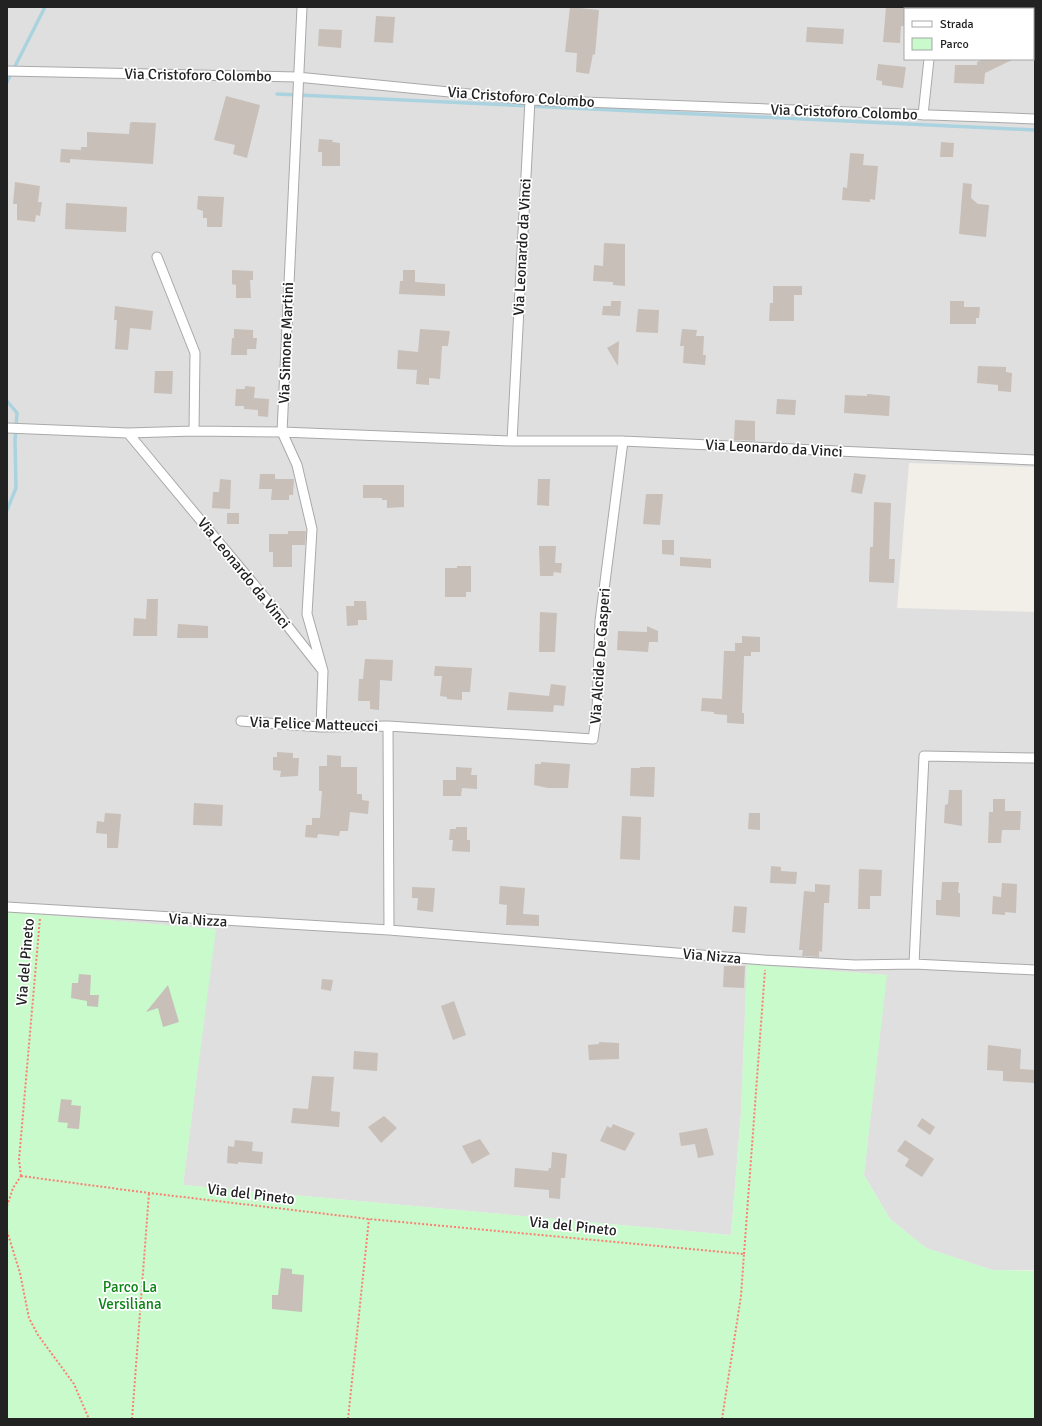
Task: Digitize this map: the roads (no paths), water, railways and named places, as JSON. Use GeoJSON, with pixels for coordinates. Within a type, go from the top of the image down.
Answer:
{"type":"FeatureCollection","features":[{"type":"Feature","properties":{"kind":"street","name":"Via Simone Martini"},"geometry":{"type":"LineString","coordinates":[[302,7],[297,77],[282,432],[297,465],[312,529],[307,614],[323,671]]}},
{"type":"Feature","properties":{"kind":"street"},"geometry":{"type":"LineString","coordinates":[[923,115],[929,60]]}},
{"type":"Feature","properties":{"kind":"street","name":"Via Cristoforo Colombo"},"geometry":{"type":"LineString","coordinates":[[7,71],[297,77],[530,100],[1035,119]]}},
{"type":"Feature","properties":{"kind":"street","name":"Via Leonardo da Vinci"},"geometry":{"type":"LineString","coordinates":[[512,441],[530,100]]}},
{"type":"Feature","properties":{"kind":"street"},"geometry":{"type":"LineString","coordinates":[[157,257],[195,353],[194,431]]}},
{"type":"Feature","properties":{"kind":"street","name":"Via Leonardo da Vinci"},"geometry":{"type":"LineString","coordinates":[[9,428],[128,433],[194,431],[282,432],[512,441],[623,441],[1035,460]]}},
{"type":"Feature","properties":{"kind":"street","name":"Via Leonardo da Vinci"},"geometry":{"type":"LineString","coordinates":[[128,433],[271,605],[323,671]]}},
{"type":"Feature","properties":{"kind":"street","name":"Via Alcide De Gasperi"},"geometry":{"type":"LineString","coordinates":[[388,726],[594,739],[597,712],[600,621],[623,441]]}},
{"type":"Feature","properties":{"kind":"street"},"geometry":{"type":"LineString","coordinates":[[321,727],[323,671]]}},
{"type":"Feature","properties":{"kind":"street","name":"Via Felice Matteucci"},"geometry":{"type":"LineString","coordinates":[[241,721],[321,727],[388,726]]}},
{"type":"Feature","properties":{"kind":"street"},"geometry":{"type":"LineString","coordinates":[[388,726],[390,930]]}},
{"type":"Feature","properties":{"kind":"street"},"geometry":{"type":"LineString","coordinates":[[914,964],[924,756],[1035,758]]}},
{"type":"Feature","properties":{"kind":"street","name":"Via Nizza"},"geometry":{"type":"LineString","coordinates":[[7,907],[390,930],[764,960],[855,965],[914,964],[1035,970]]}},
{"type":"Feature","properties":{"kind":"waterway"},"geometry":{"type":"LineString","coordinates":[[7,82],[45,7]]}},
{"type":"Feature","properties":{"kind":"waterway"},"geometry":{"type":"LineString","coordinates":[[277,94],[1035,130]]}},
{"type":"Feature","properties":{"kind":"waterway"},"geometry":{"type":"LineString","coordinates":[[7,401],[17,413],[15,440],[16,488],[7,510]]}},
{"type":"Feature","properties":{"kind":"park label","name":"Parco La Versiliana"},"geometry":{"type":"Point","coordinates":[130,1296]}}]}
